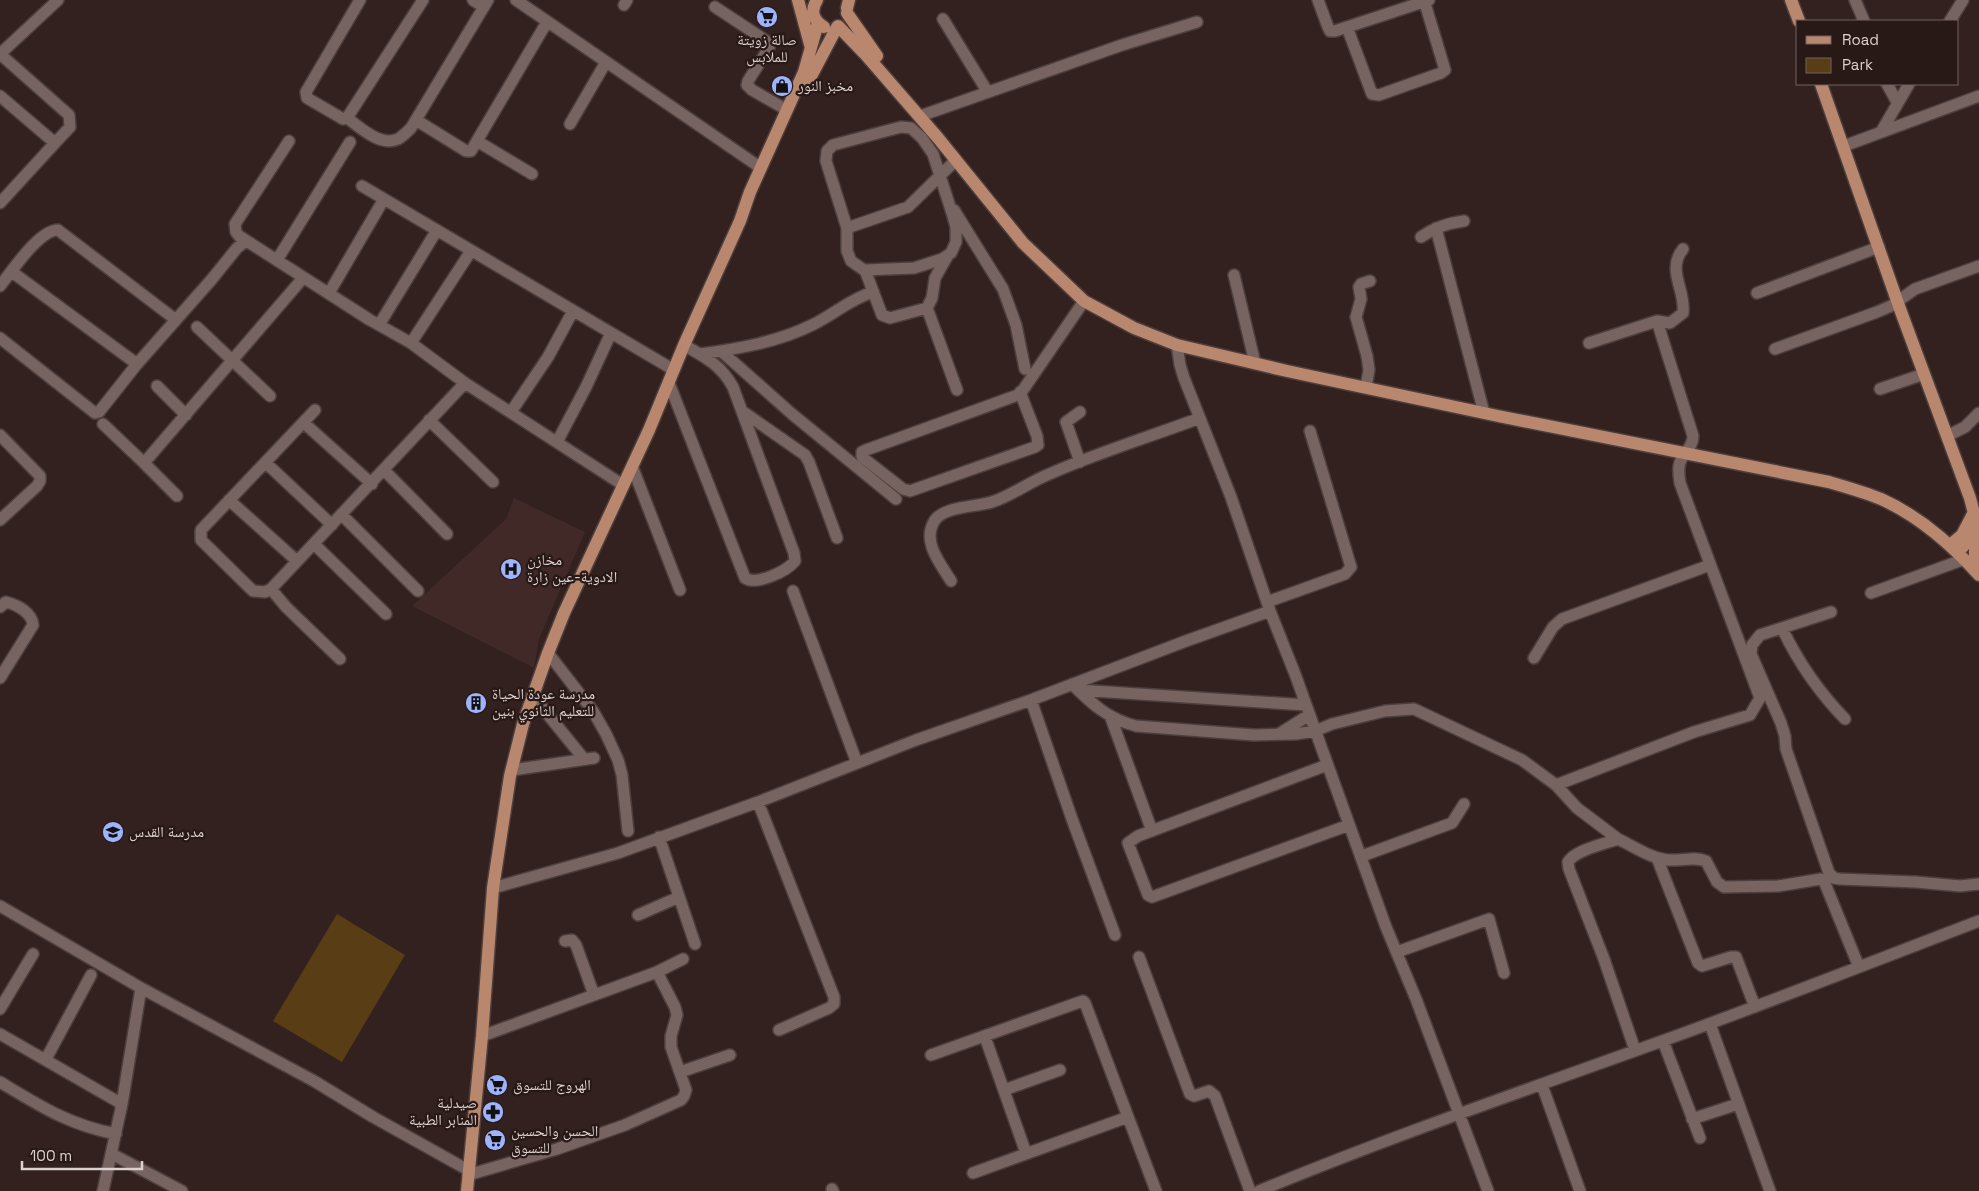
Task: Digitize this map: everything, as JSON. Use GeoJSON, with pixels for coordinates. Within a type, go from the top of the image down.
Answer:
{"type":"FeatureCollection","features":[{"type":"Feature","properties":{"kind":"main road"},"geometry":{"type":"LineString","coordinates":[[798,0],[811,50]]}},
{"type":"Feature","properties":{"kind":"main road"},"geometry":{"type":"LineString","coordinates":[[804,0],[816,18],[825,27],[837,26],[866,55],[938,138],[1023,244],[1084,301],[1134,328],[1177,345],[1255,363],[1484,413],[1829,482],[1880,498],[1913,516],[1958,552],[1979,573]]}},
{"type":"Feature","properties":{"kind":"main road"},"geometry":{"type":"LineString","coordinates":[[467,1191],[494,888],[512,770],[532,695],[548,653],[669,383],[804,72],[811,50],[816,18],[814,4],[817,0]]}},
{"type":"Feature","properties":{"kind":"main road"},"geometry":{"type":"LineString","coordinates":[[1791,0],[1798,20]]}},
{"type":"Feature","properties":{"kind":"main road"},"geometry":{"type":"LineString","coordinates":[[740,221],[747,214],[756,196],[837,26],[844,21],[846,5]]}},
{"type":"Feature","properties":{"kind":"main road"},"geometry":{"type":"LineString","coordinates":[[846,5],[869,46],[923,115],[938,138]]}},
{"type":"Feature","properties":{"kind":"main road"},"geometry":{"type":"LineString","coordinates":[[1821,85],[1924,374],[1966,484],[1976,520],[1975,555],[1979,573]]}},
{"type":"Feature","properties":{"kind":"main road"},"geometry":{"type":"LineString","coordinates":[[1958,552],[1962,535],[1974,512]]}},
{"type":"Feature","properties":{"kind":"main road"},"geometry":{"type":"LineString","coordinates":[[1958,552],[1975,535]]}},
{"type":"Feature","properties":{"kind":"street"},"geometry":{"type":"LineString","coordinates":[[0,203],[70,127],[69,115],[0,54],[58,0]]}},
{"type":"Feature","properties":{"kind":"street"},"geometry":{"type":"LineString","coordinates":[[360,0],[306,92],[307,98],[342,119],[347,118],[371,136],[388,141],[398,139],[411,128],[486,4],[473,0]]}},
{"type":"Feature","properties":{"kind":"street"},"geometry":{"type":"LineString","coordinates":[[347,118],[423,0]]}},
{"type":"Feature","properties":{"kind":"street"},"geometry":{"type":"LineString","coordinates":[[516,0],[761,168]]}},
{"type":"Feature","properties":{"kind":"street"},"geometry":{"type":"LineString","coordinates":[[1318,0],[1330,31],[1426,1],[1445,70],[1379,95],[1372,94],[1347,27]]}},
{"type":"Feature","properties":{"kind":"street"},"geometry":{"type":"LineString","coordinates":[[1855,0],[1864,20]]}},
{"type":"Feature","properties":{"kind":"street"},"geometry":{"type":"LineString","coordinates":[[1951,20],[1963,0]]}},
{"type":"Feature","properties":{"kind":"street"},"geometry":{"type":"LineString","coordinates":[[715,7],[768,42],[769,48],[748,80],[747,85],[752,90],[787,110]]}},
{"type":"Feature","properties":{"kind":"street"},"geometry":{"type":"LineString","coordinates":[[944,19],[987,91]]}},
{"type":"Feature","properties":{"kind":"street"},"geometry":{"type":"LineString","coordinates":[[416,120],[466,151],[471,151],[548,22]]}},
{"type":"Feature","properties":{"kind":"street"},"geometry":{"type":"LineString","coordinates":[[923,115],[1122,45],[1197,22]]}},
{"type":"Feature","properties":{"kind":"street"},"geometry":{"type":"LineString","coordinates":[[570,124],[606,62]]}},
{"type":"Feature","properties":{"kind":"street"},"geometry":{"type":"LineString","coordinates":[[1888,85],[1897,102]]}},
{"type":"Feature","properties":{"kind":"street"},"geometry":{"type":"LineString","coordinates":[[1881,132],[1908,85]]}},
{"type":"Feature","properties":{"kind":"street"},"geometry":{"type":"LineString","coordinates":[[1844,146],[1979,96]]}},
{"type":"Feature","properties":{"kind":"street"},"geometry":{"type":"LineString","coordinates":[[0,97],[55,143]]}},
{"type":"Feature","properties":{"kind":"street"},"geometry":{"type":"LineString","coordinates":[[901,127],[911,128],[922,138],[933,154],[940,176],[956,227],[956,242],[951,253],[942,259],[914,268],[865,270],[851,261],[847,251],[846,228],[826,160],[828,151],[833,145],[901,127]]}},
{"type":"Feature","properties":{"kind":"street"},"geometry":{"type":"LineString","coordinates":[[289,141],[235,224],[236,232],[246,241],[304,278],[411,343],[465,383],[624,485]]}},
{"type":"Feature","properties":{"kind":"street"},"geometry":{"type":"LineString","coordinates":[[477,141],[532,174]]}},
{"type":"Feature","properties":{"kind":"street"},"geometry":{"type":"LineString","coordinates":[[277,260],[350,142]]}},
{"type":"Feature","properties":{"kind":"street"},"geometry":{"type":"LineString","coordinates":[[846,228],[908,207],[956,160]]}},
{"type":"Feature","properties":{"kind":"street"},"geometry":{"type":"LineString","coordinates":[[362,186],[674,370]]}},
{"type":"Feature","properties":{"kind":"street"},"geometry":{"type":"LineString","coordinates":[[947,198],[1003,289],[1016,325],[1024,369]]}},
{"type":"Feature","properties":{"kind":"street"},"geometry":{"type":"LineString","coordinates":[[328,293],[384,199]]}},
{"type":"Feature","properties":{"kind":"street"},"geometry":{"type":"LineString","coordinates":[[1421,237],[1436,228],[1464,221]]}},
{"type":"Feature","properties":{"kind":"street"},"geometry":{"type":"LineString","coordinates":[[1436,228],[1484,413]]}},
{"type":"Feature","properties":{"kind":"street"},"geometry":{"type":"LineString","coordinates":[[0,286],[36,242],[52,230],[58,230],[176,320]]}},
{"type":"Feature","properties":{"kind":"street"},"geometry":{"type":"LineString","coordinates":[[379,325],[437,230]]}},
{"type":"Feature","properties":{"kind":"street"},"geometry":{"type":"LineString","coordinates":[[0,338],[95,413],[99,412],[122,386],[137,364],[237,248],[246,241]]}},
{"type":"Feature","properties":{"kind":"street"},"geometry":{"type":"LineString","coordinates":[[1757,293],[1879,247]]}},
{"type":"Feature","properties":{"kind":"street"},"geometry":{"type":"LineString","coordinates":[[1589,342],[1657,321],[1670,323],[1682,313],[1683,298],[1675,268],[1679,254],[1683,249]]}},
{"type":"Feature","properties":{"kind":"street"},"geometry":{"type":"LineString","coordinates":[[411,343],[471,251]]}},
{"type":"Feature","properties":{"kind":"street"},"geometry":{"type":"LineString","coordinates":[[948,255],[935,278],[932,298],[927,308],[957,390]]}},
{"type":"Feature","properties":{"kind":"street"},"geometry":{"type":"LineString","coordinates":[[1775,349],[1877,312],[1915,289],[1979,266]]}},
{"type":"Feature","properties":{"kind":"street"},"geometry":{"type":"LineString","coordinates":[[865,270],[882,315],[885,317],[895,317],[927,308]]}},
{"type":"Feature","properties":{"kind":"street"},"geometry":{"type":"LineString","coordinates":[[12,272],[137,364]]}},
{"type":"Feature","properties":{"kind":"street"},"geometry":{"type":"LineString","coordinates":[[1234,275],[1255,363]]}},
{"type":"Feature","properties":{"kind":"street"},"geometry":{"type":"LineString","coordinates":[[144,463],[304,278]]}},
{"type":"Feature","properties":{"kind":"street"},"geometry":{"type":"LineString","coordinates":[[1366,387],[1368,364],[1356,313],[1361,299],[1359,286],[1370,281]]}},
{"type":"Feature","properties":{"kind":"street"},"geometry":{"type":"LineString","coordinates":[[700,354],[775,338],[802,329],[823,319],[848,302],[873,292]]}},
{"type":"Feature","properties":{"kind":"street"},"geometry":{"type":"LineString","coordinates":[[1020,392],[1037,436],[1038,446],[1035,448],[910,491],[903,489],[862,457],[862,452],[866,450],[954,419],[1020,392],[1084,301]]}},
{"type":"Feature","properties":{"kind":"street"},"geometry":{"type":"LineString","coordinates":[[512,412],[548,357],[573,311]]}},
{"type":"Feature","properties":{"kind":"street"},"geometry":{"type":"LineString","coordinates":[[1556,786],[1694,732],[1750,715],[1759,700],[1680,483],[1678,468],[1681,459],[1692,442],[1693,436],[1657,321]]}},
{"type":"Feature","properties":{"kind":"street"},"geometry":{"type":"LineString","coordinates":[[197,327],[270,396]]}},
{"type":"Feature","properties":{"kind":"street"},"geometry":{"type":"LineString","coordinates":[[558,442],[611,333]]}},
{"type":"Feature","properties":{"kind":"street"},"geometry":{"type":"LineString","coordinates":[[669,383],[744,578],[748,581],[754,581],[784,570],[794,560],[790,544],[733,387],[726,374],[700,354],[684,345]]}},
{"type":"Feature","properties":{"kind":"street"},"geometry":{"type":"LineString","coordinates":[[1177,345],[1180,366],[1231,497],[1327,766],[1488,1191]]}},
{"type":"Feature","properties":{"kind":"street"},"geometry":{"type":"LineString","coordinates":[[721,351],[792,414],[896,499]]}},
{"type":"Feature","properties":{"kind":"street"},"geometry":{"type":"LineString","coordinates":[[1880,388],[1924,374]]}},
{"type":"Feature","properties":{"kind":"street"},"geometry":{"type":"LineString","coordinates":[[315,410],[202,530],[201,540],[253,591],[265,592],[271,590],[465,383]]}},
{"type":"Feature","properties":{"kind":"street"},"geometry":{"type":"LineString","coordinates":[[157,386],[186,415]]}},
{"type":"Feature","properties":{"kind":"street"},"geometry":{"type":"LineString","coordinates":[[742,411],[805,455],[837,538]]}},
{"type":"Feature","properties":{"kind":"street"},"geometry":{"type":"LineString","coordinates":[[1080,412],[1066,422],[1080,462]]}},
{"type":"Feature","properties":{"kind":"street"},"geometry":{"type":"LineString","coordinates":[[1947,436],[1965,427],[1979,414]]}},
{"type":"Feature","properties":{"kind":"street"},"geometry":{"type":"LineString","coordinates":[[951,581],[932,549],[929,538],[933,524],[938,516],[970,505],[992,502],[1046,475],[1200,418]]}},
{"type":"Feature","properties":{"kind":"street"},"geometry":{"type":"LineString","coordinates":[[429,420],[493,482]]}},
{"type":"Feature","properties":{"kind":"street"},"geometry":{"type":"LineString","coordinates":[[304,423],[372,484]]}},
{"type":"Feature","properties":{"kind":"street"},"geometry":{"type":"LineString","coordinates":[[103,424],[177,496]]}},
{"type":"Feature","properties":{"kind":"street"},"geometry":{"type":"LineString","coordinates":[[494,888],[618,852],[758,802],[916,740],[1031,700],[1075,687],[1345,574],[1351,567],[1310,431]]}},
{"type":"Feature","properties":{"kind":"street"},"geometry":{"type":"LineString","coordinates":[[0,435],[40,476],[37,486],[0,520]]}},
{"type":"Feature","properties":{"kind":"street"},"geometry":{"type":"LineString","coordinates":[[266,462],[332,525]]}},
{"type":"Feature","properties":{"kind":"street"},"geometry":{"type":"LineString","coordinates":[[632,466],[680,590]]}},
{"type":"Feature","properties":{"kind":"street"},"geometry":{"type":"LineString","coordinates":[[384,470],[447,534]]}},
{"type":"Feature","properties":{"kind":"street"},"geometry":{"type":"LineString","coordinates":[[229,500],[297,561]]}},
{"type":"Feature","properties":{"kind":"street"},"geometry":{"type":"LineString","coordinates":[[342,515],[418,591]]}},
{"type":"Feature","properties":{"kind":"street"},"geometry":{"type":"LineString","coordinates":[[314,544],[386,614]]}},
{"type":"Feature","properties":{"kind":"street"},"geometry":{"type":"LineString","coordinates":[[1871,593],[1958,552]]}},
{"type":"Feature","properties":{"kind":"street"},"geometry":{"type":"LineString","coordinates":[[1534,658],[1553,626],[1562,619],[1710,566]]}},
{"type":"Feature","properties":{"kind":"street"},"geometry":{"type":"LineString","coordinates":[[271,590],[340,659]]}},
{"type":"Feature","properties":{"kind":"street"},"geometry":{"type":"LineString","coordinates":[[794,591],[856,763]]}},
{"type":"Feature","properties":{"kind":"street"},"geometry":{"type":"LineString","coordinates":[[0,678],[33,626],[33,619],[29,614],[11,603],[2,603]]}},
{"type":"Feature","properties":{"kind":"street"},"geometry":{"type":"LineString","coordinates":[[1831,612],[1760,635],[1752,645],[1751,654],[1781,723],[1786,749],[1829,873],[1838,879],[1960,886],[1979,884]]}},
{"type":"Feature","properties":{"kind":"street"},"geometry":{"type":"LineString","coordinates":[[1782,628],[1802,667],[1825,698],[1845,719]]}},
{"type":"Feature","properties":{"kind":"street"},"geometry":{"type":"LineString","coordinates":[[548,653],[593,711],[618,760],[622,776],[628,831]]}},
{"type":"Feature","properties":{"kind":"street"},"geometry":{"type":"LineString","coordinates":[[1075,687],[1308,710]]}},
{"type":"Feature","properties":{"kind":"street"},"geometry":{"type":"LineString","coordinates":[[1075,687],[1094,706],[1111,718],[1136,726],[1254,735],[1315,731],[1332,724],[1385,711],[1414,709],[1522,760],[1556,786],[1577,808],[1618,839],[1657,858],[1672,860],[1700,858],[1706,860],[1717,882],[1724,887],[1778,886],[1821,879],[1824,881],[1860,966]]}},
{"type":"Feature","properties":{"kind":"street"},"geometry":{"type":"LineString","coordinates":[[512,770],[589,758],[532,695]]}},
{"type":"Feature","properties":{"kind":"street"},"geometry":{"type":"LineString","coordinates":[[1031,700],[1115,935]]}},
{"type":"Feature","properties":{"kind":"street"},"geometry":{"type":"LineString","coordinates":[[1279,734],[1308,710]]}},
{"type":"Feature","properties":{"kind":"street"},"geometry":{"type":"LineString","coordinates":[[1111,718],[1152,831]]}},
{"type":"Feature","properties":{"kind":"street"},"geometry":{"type":"LineString","coordinates":[[1327,766],[1138,836],[1128,843],[1148,895],[1152,897],[1349,825]]}},
{"type":"Feature","properties":{"kind":"street"},"geometry":{"type":"LineString","coordinates":[[758,802],[834,997],[834,1004],[829,1008],[779,1030]]}},
{"type":"Feature","properties":{"kind":"street"},"geometry":{"type":"LineString","coordinates":[[1362,856],[1452,823],[1464,804]]}},
{"type":"Feature","properties":{"kind":"street"},"geometry":{"type":"LineString","coordinates":[[659,837],[695,944]]}},
{"type":"Feature","properties":{"kind":"street"},"geometry":{"type":"LineString","coordinates":[[1618,839],[1571,856],[1568,862],[1635,1050]]}},
{"type":"Feature","properties":{"kind":"street"},"geometry":{"type":"LineString","coordinates":[[1657,858],[1698,964],[1702,966],[1736,957],[1755,1007]]}},
{"type":"Feature","properties":{"kind":"street"},"geometry":{"type":"LineString","coordinates":[[638,916],[679,896]]}},
{"type":"Feature","properties":{"kind":"street"},"geometry":{"type":"LineString","coordinates":[[0,906],[142,988],[314,1081],[468,1173],[557,1149],[625,1125],[681,1100],[686,1090],[671,1047],[678,1015],[657,972]]}},
{"type":"Feature","properties":{"kind":"street"},"geometry":{"type":"LineString","coordinates":[[1397,952],[1489,919],[1504,972]]}},
{"type":"Feature","properties":{"kind":"street"},"geometry":{"type":"LineString","coordinates":[[1259,1191],[1459,1114],[1710,1024],[1979,921]]}},
{"type":"Feature","properties":{"kind":"street"},"geometry":{"type":"LineString","coordinates":[[565,940],[572,940],[576,945],[594,995]]}},
{"type":"Feature","properties":{"kind":"street"},"geometry":{"type":"LineString","coordinates":[[0,1009],[33,954]]}},
{"type":"Feature","properties":{"kind":"street"},"geometry":{"type":"LineString","coordinates":[[1139,957],[1190,1094],[1194,1096],[1209,1091],[1214,1096],[1250,1191]]}},
{"type":"Feature","properties":{"kind":"street"},"geometry":{"type":"LineString","coordinates":[[482,1036],[657,972],[682,959]]}},
{"type":"Feature","properties":{"kind":"street"},"geometry":{"type":"LineString","coordinates":[[46,1059],[91,975]]}},
{"type":"Feature","properties":{"kind":"street"},"geometry":{"type":"LineString","coordinates":[[103,1191],[122,1104],[142,988]]}},
{"type":"Feature","properties":{"kind":"street"},"geometry":{"type":"LineString","coordinates":[[931,1055],[1082,1002],[1087,1006],[1156,1191]]}},
{"type":"Feature","properties":{"kind":"street"},"geometry":{"type":"LineString","coordinates":[[1710,1024],[1770,1191]]}},
{"type":"Feature","properties":{"kind":"street"},"geometry":{"type":"LineString","coordinates":[[0,1034],[122,1104]]}},
{"type":"Feature","properties":{"kind":"street"},"geometry":{"type":"LineString","coordinates":[[986,1037],[1026,1154]]}},
{"type":"Feature","properties":{"kind":"street"},"geometry":{"type":"LineString","coordinates":[[1663,1041],[1700,1138]]}},
{"type":"Feature","properties":{"kind":"street"},"geometry":{"type":"LineString","coordinates":[[680,1072],[730,1055]]}},
{"type":"Feature","properties":{"kind":"street"},"geometry":{"type":"LineString","coordinates":[[1004,1090],[1060,1070]]}},
{"type":"Feature","properties":{"kind":"street"},"geometry":{"type":"LineString","coordinates":[[0,1082],[30,1101],[74,1123],[116,1134]]}},
{"type":"Feature","properties":{"kind":"street"},"geometry":{"type":"LineString","coordinates":[[1542,1085],[1580,1191]]}},
{"type":"Feature","properties":{"kind":"street"},"geometry":{"type":"LineString","coordinates":[[1692,1119],[1738,1104]]}},
{"type":"Feature","properties":{"kind":"street"},"geometry":{"type":"LineString","coordinates":[[973,1173],[1128,1116]]}},
{"type":"Feature","properties":{"kind":"street"},"geometry":{"type":"LineString","coordinates":[[112,1154],[182,1191]]}},
{"type":"Feature","properties":{"kind":"shaded area","name":"مخازن الادوية-عين زارة"},"geometry":{"type":"Polygon","coordinates":[[[514,498],[585,532],[539,639],[534,668],[412,606],[506,519],[514,498]]]}},
{"type":"Feature","properties":{"kind":"green space"},"geometry":{"type":"Polygon","coordinates":[[[337,914],[405,955],[342,1062],[273,1021],[337,914]]]}},
{"type":"Feature","properties":{"kind":"place","name":"صالة زويتة للملابس"},"geometry":{"type":"Point","coordinates":[767,17]}},
{"type":"Feature","properties":{"kind":"place","name":"مخبز النور"},"geometry":{"type":"Point","coordinates":[782,86]}},
{"type":"Feature","properties":{"kind":"place","name":"مخازن الادوية-عين زارة"},"geometry":{"type":"Point","coordinates":[511,569]}},
{"type":"Feature","properties":{"kind":"place","name":"مدرسة عودة الحياة للتعليم الثانوي بنين"},"geometry":{"type":"Point","coordinates":[476,703]}},
{"type":"Feature","properties":{"kind":"place","name":"مدرسة القدس"},"geometry":{"type":"Point","coordinates":[113,832]}},
{"type":"Feature","properties":{"kind":"place","name":"الهروج للتسوق"},"geometry":{"type":"Point","coordinates":[497,1085]}},
{"type":"Feature","properties":{"kind":"place","name":"صيدلية المنابر الطبية"},"geometry":{"type":"Point","coordinates":[493,1112]}},
{"type":"Feature","properties":{"kind":"place","name":"الحسن والحسين للتسوق"},"geometry":{"type":"Point","coordinates":[495,1140]}}]}
